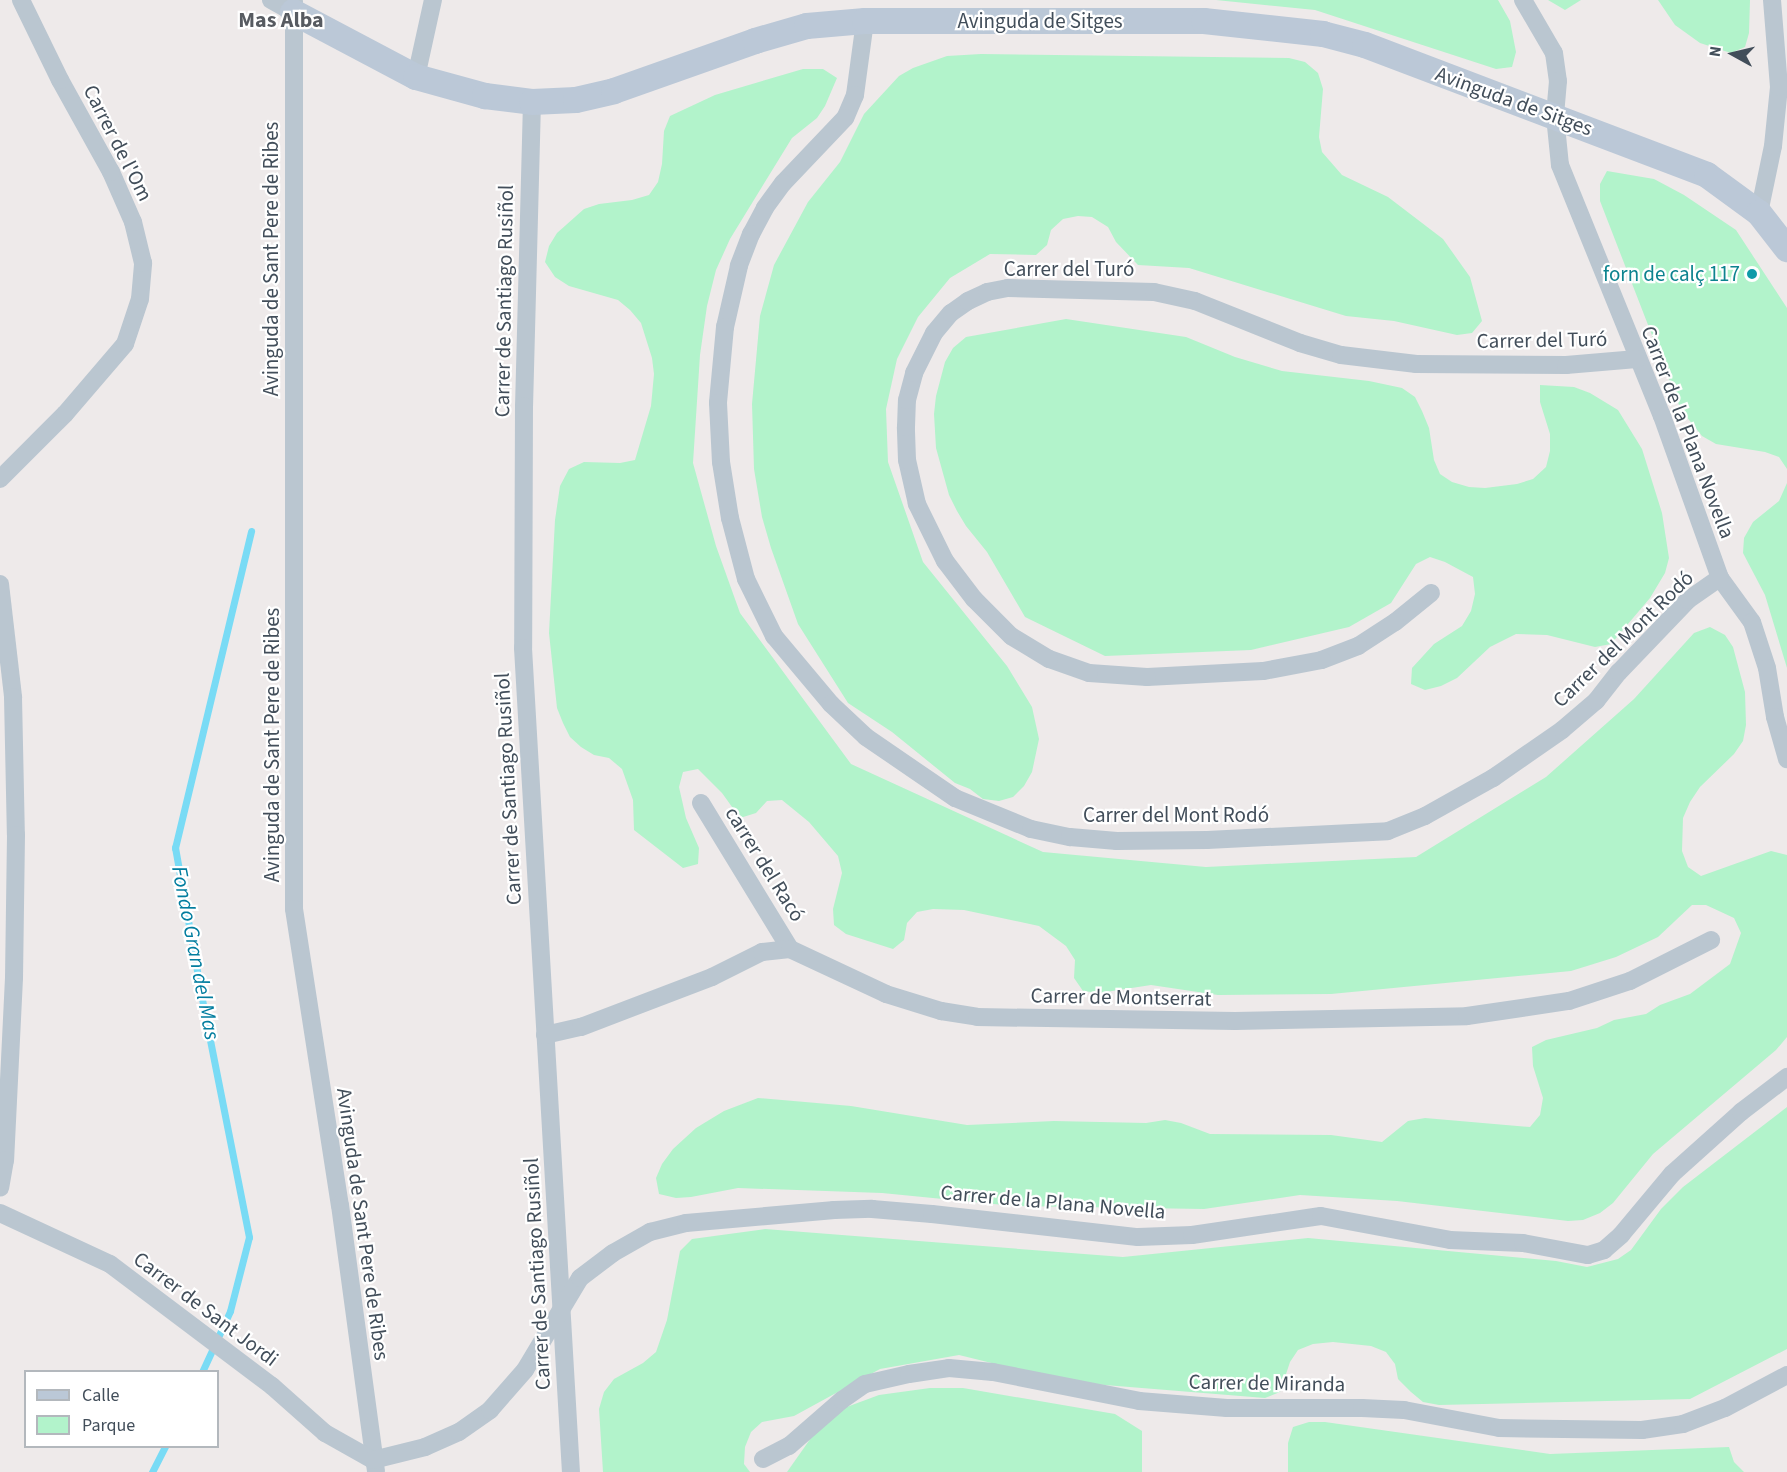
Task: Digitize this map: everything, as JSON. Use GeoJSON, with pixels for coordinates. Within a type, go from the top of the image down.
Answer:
{"type":"FeatureCollection","features":[{"type":"Feature","properties":{"kind":"street","name":"Carrer de l'Om"},"geometry":{"type":"LineString","coordinates":[[0,479],[65,414],[125,344],[140,298],[143,262],[133,222],[111,172],[60,80],[21,0]]}},
{"type":"Feature","properties":{"kind":"street"},"geometry":{"type":"LineString","coordinates":[[416,77],[433,0]]}},
{"type":"Feature","properties":{"kind":"street","name":"Carrer de la Plana Novella"},"geometry":{"type":"LineString","coordinates":[[1524,0],[1554,53],[1558,81],[1555,116],[1560,165],[1662,417],[1720,578],[1752,622],[1767,668],[1774,717],[1787,759]]}},
{"type":"Feature","properties":{"kind":"street"},"geometry":{"type":"LineString","coordinates":[[1759,213],[1773,146],[1779,87],[1772,0]]}},
{"type":"Feature","properties":{"kind":"street","name":"Avinguda de Sitges"},"geometry":{"type":"LineString","coordinates":[[286,4],[416,77],[485,96],[532,102],[576,100],[614,91],[755,41],[807,26],[865,21],[1204,21],[1280,27],[1323,34],[1365,45],[1707,175],[1759,213],[1787,249]]}},
{"type":"Feature","properties":{"kind":"street","name":"Avinguda de Sant Pere de Ribes"},"geometry":{"type":"LineString","coordinates":[[286,4],[294,909],[340,1205],[375,1466]]}},
{"type":"Feature","properties":{"kind":"street","name":"Carrer del Mont Rodó"},"geometry":{"type":"LineString","coordinates":[[865,21],[855,95],[845,118],[783,183],[765,208],[751,234],[739,266],[725,327],[718,403],[721,462],[730,518],[746,579],[774,636],[831,704],[866,736],[955,798],[1031,829],[1070,837],[1105,840],[1207,840],[1388,831],[1425,816],[1493,778],[1562,730],[1596,700],[1619,672],[1688,600],[1720,578]]}},
{"type":"Feature","properties":{"kind":"street","name":"Carrer de Santiago Rusiñol"},"geometry":{"type":"LineString","coordinates":[[532,102],[524,406],[523,648],[571,1472]]}},
{"type":"Feature","properties":{"kind":"street","name":"Carrer del Turó"},"geometry":{"type":"LineString","coordinates":[[1431,593],[1395,622],[1358,646],[1322,660],[1263,672],[1147,677],[1089,673],[1049,659],[1011,636],[974,598],[945,561],[917,504],[907,460],[906,428],[907,400],[914,373],[934,333],[951,314],[968,301],[987,292],[1008,288],[1154,292],[1195,301],[1300,343],[1341,355],[1416,364],[1566,365],[1637,359]]}},
{"type":"Feature","properties":{"kind":"street"},"geometry":{"type":"LineString","coordinates":[[0,584],[13,697],[16,835],[14,990],[5,1160],[0,1188]]}},
{"type":"Feature","properties":{"kind":"street","name":"carrer del Racó"},"geometry":{"type":"LineString","coordinates":[[701,803],[790,949]]}},
{"type":"Feature","properties":{"kind":"street","name":"Carrer de Montserrat"},"geometry":{"type":"LineString","coordinates":[[790,949],[886,994],[953,1013],[976,1017],[1234,1021],[1467,1016],[1569,1001],[1630,981],[1711,940]]}},
{"type":"Feature","properties":{"kind":"street"},"geometry":{"type":"LineString","coordinates":[[545,1035],[581,1027],[712,978],[762,952],[790,949]]}},
{"type":"Feature","properties":{"kind":"street","name":"Carrer de la Plana Novella"},"geometry":{"type":"LineString","coordinates":[[375,1466],[459,1432],[490,1410],[525,1370],[580,1278],[613,1253],[650,1232],[686,1223],[834,1210],[872,1209],[1138,1237],[1192,1235],[1321,1216],[1450,1240],[1523,1243],[1588,1255],[1604,1250],[1621,1235],[1680,1166],[1741,1112],[1787,1077]]}},
{"type":"Feature","properties":{"kind":"street","name":"Carrer de Sant Jordi"},"geometry":{"type":"LineString","coordinates":[[0,1213],[110,1264],[272,1386],[325,1433],[375,1466]]}},
{"type":"Feature","properties":{"kind":"street","name":"Carrer de Miranda"},"geometry":{"type":"LineString","coordinates":[[763,1459],[789,1446],[842,1400],[865,1384],[949,1368],[993,1372],[1139,1401],[1227,1408],[1383,1409],[1499,1428],[1564,1430],[1642,1430],[1683,1424],[1725,1407],[1787,1375]]}},
{"type":"Feature","properties":{"kind":"green space"},"geometry":{"type":"Polygon","coordinates":[[[1216,0],[1498,0],[1510,21],[1516,52],[1512,67],[1496,69],[1315,10],[1216,0]]]}},
{"type":"Feature","properties":{"kind":"green space"},"geometry":{"type":"Polygon","coordinates":[[[1548,0],[1581,0],[1565,10],[1548,0]]]}},
{"type":"Feature","properties":{"kind":"green space"},"geometry":{"type":"Polygon","coordinates":[[[1658,0],[1750,0],[1749,33],[1745,47],[1731,53],[1700,43],[1675,25],[1658,0]]]}},
{"type":"Feature","properties":{"kind":"green space"},"geometry":{"type":"Polygon","coordinates":[[[981,54],[1289,58],[1305,62],[1318,73],[1323,89],[1319,137],[1322,152],[1342,175],[1388,197],[1443,239],[1470,277],[1482,321],[1472,333],[1457,335],[1394,321],[1346,316],[1189,268],[1138,265],[1116,242],[1108,227],[1092,217],[1078,216],[1063,219],[1051,230],[1047,245],[1036,255],[990,254],[950,278],[918,317],[897,359],[886,409],[888,462],[923,562],[1007,666],[1032,707],[1039,739],[1032,772],[1024,786],[1013,797],[999,801],[983,799],[970,789],[955,783],[892,732],[848,703],[798,624],[762,517],[754,469],[752,404],[760,316],[774,265],[808,202],[840,162],[864,114],[899,76],[913,68],[947,56],[981,54]]]}},
{"type":"Feature","properties":{"kind":"green space"},"geometry":{"type":"Polygon","coordinates":[[[803,69],[823,69],[837,78],[817,118],[792,138],[730,239],[716,270],[707,306],[700,355],[693,463],[716,546],[740,613],[851,764],[1043,852],[1206,867],[1416,857],[1546,777],[1634,699],[1694,633],[1710,627],[1725,635],[1733,647],[1745,692],[1746,725],[1743,741],[1734,754],[1700,787],[1690,802],[1683,818],[1682,851],[1688,867],[1701,876],[1771,851],[1787,855],[1787,1037],[1776,1050],[1653,1154],[1613,1203],[1600,1213],[1583,1220],[1568,1221],[1397,1201],[1300,1195],[1204,1209],[1014,1206],[882,1193],[738,1188],[691,1197],[676,1198],[659,1194],[656,1178],[662,1164],[673,1149],[696,1128],[724,1111],[758,1098],[851,1106],[967,1125],[1054,1121],[1146,1123],[1165,1120],[1181,1123],[1210,1134],[1331,1135],[1382,1142],[1408,1121],[1425,1118],[1530,1127],[1540,1115],[1543,1098],[1533,1066],[1532,1047],[1546,1040],[1597,1028],[1614,1020],[1646,1014],[1660,1005],[1690,994],[1730,964],[1741,933],[1734,918],[1706,905],[1692,905],[1658,937],[1616,957],[1571,971],[1331,994],[1218,995],[1151,985],[1099,993],[1083,991],[1074,978],[1075,960],[1066,946],[1039,926],[964,910],[933,909],[917,912],[907,923],[904,940],[893,949],[846,934],[834,925],[833,909],[842,873],[838,856],[809,822],[782,800],[767,801],[756,813],[740,818],[722,793],[698,769],[683,772],[679,787],[686,818],[699,848],[698,864],[683,868],[634,830],[633,800],[622,769],[609,758],[594,755],[581,747],[570,737],[563,723],[557,708],[549,633],[555,520],[560,486],[569,469],[584,462],[620,463],[635,460],[651,406],[654,374],[652,358],[641,323],[630,310],[618,300],[569,286],[555,277],[545,262],[549,246],[557,233],[584,209],[649,195],[658,182],[662,164],[664,131],[670,116],[715,95],[803,69]]]}},
{"type":"Feature","properties":{"kind":"green space"},"geometry":{"type":"Polygon","coordinates":[[[1607,171],[1654,179],[1684,195],[1736,230],[1787,308],[1787,469],[1779,457],[1765,452],[1716,444],[1702,436],[1681,410],[1600,201],[1600,184],[1607,171]]]}},
{"type":"Feature","properties":{"kind":"green space"},"geometry":{"type":"Polygon","coordinates":[[[1066,319],[1186,337],[1235,357],[1282,371],[1369,381],[1402,388],[1415,397],[1422,411],[1429,428],[1434,460],[1440,474],[1452,482],[1469,487],[1485,488],[1517,484],[1533,479],[1546,467],[1550,451],[1550,434],[1540,402],[1540,385],[1574,387],[1590,393],[1618,410],[1642,449],[1662,513],[1669,558],[1665,573],[1650,598],[1611,644],[1595,647],[1547,635],[1516,634],[1490,647],[1457,678],[1441,686],[1425,690],[1411,684],[1412,668],[1434,644],[1462,626],[1471,611],[1475,594],[1473,577],[1430,557],[1416,564],[1391,603],[1349,627],[1251,650],[1105,656],[1025,617],[987,552],[957,511],[949,495],[936,448],[934,414],[936,396],[945,362],[953,348],[966,337],[1066,319]]]}},
{"type":"Feature","properties":{"kind":"green space"},"geometry":{"type":"Polygon","coordinates":[[[1787,483],[1787,668],[1765,595],[1743,553],[1744,538],[1753,522],[1779,501],[1787,483]]]}},
{"type":"Feature","properties":{"kind":"green space"},"geometry":{"type":"Polygon","coordinates":[[[1787,1107],[1787,1349],[1690,1399],[1439,1405],[1423,1402],[1398,1379],[1395,1364],[1386,1352],[1371,1346],[1333,1342],[1313,1344],[1298,1350],[1290,1362],[1280,1392],[1265,1398],[1068,1382],[959,1355],[880,1369],[794,1416],[762,1422],[751,1432],[745,1447],[744,1464],[750,1472],[603,1472],[599,1409],[604,1392],[614,1379],[643,1363],[656,1352],[667,1320],[680,1251],[692,1239],[765,1229],[1123,1257],[1308,1238],[1556,1261],[1587,1267],[1618,1259],[1631,1250],[1661,1209],[1683,1187],[1787,1107]]]}},
{"type":"Feature","properties":{"kind":"green space"},"geometry":{"type":"Polygon","coordinates":[[[930,1388],[963,1388],[1115,1414],[1142,1431],[1142,1472],[787,1472],[818,1428],[844,1408],[879,1395],[930,1388]]]}},
{"type":"Feature","properties":{"kind":"green space"},"geometry":{"type":"Polygon","coordinates":[[[1309,1422],[1325,1422],[1550,1454],[1729,1447],[1734,1462],[1744,1472],[1288,1472],[1288,1443],[1293,1427],[1309,1422]]]}},
{"type":"Feature","properties":{"kind":"waterway","name":"Fondo Gran del Mas"},"geometry":{"type":"LineString","coordinates":[[203,1370],[230,1311],[249,1237],[175,848],[251,531]]}},
{"type":"Feature","properties":{"kind":"waterway","name":"Fondo Gran del Mas"},"geometry":{"type":"LineString","coordinates":[[152,1472],[164,1448]]}},
{"type":"Feature","properties":{"kind":"place","name":"forn de calç 117"},"geometry":{"type":"Point","coordinates":[1752,274]}},
{"type":"Feature","properties":{"kind":"district","name":"Mas Alba"},"geometry":{"type":"Point","coordinates":[281,21]}}]}
